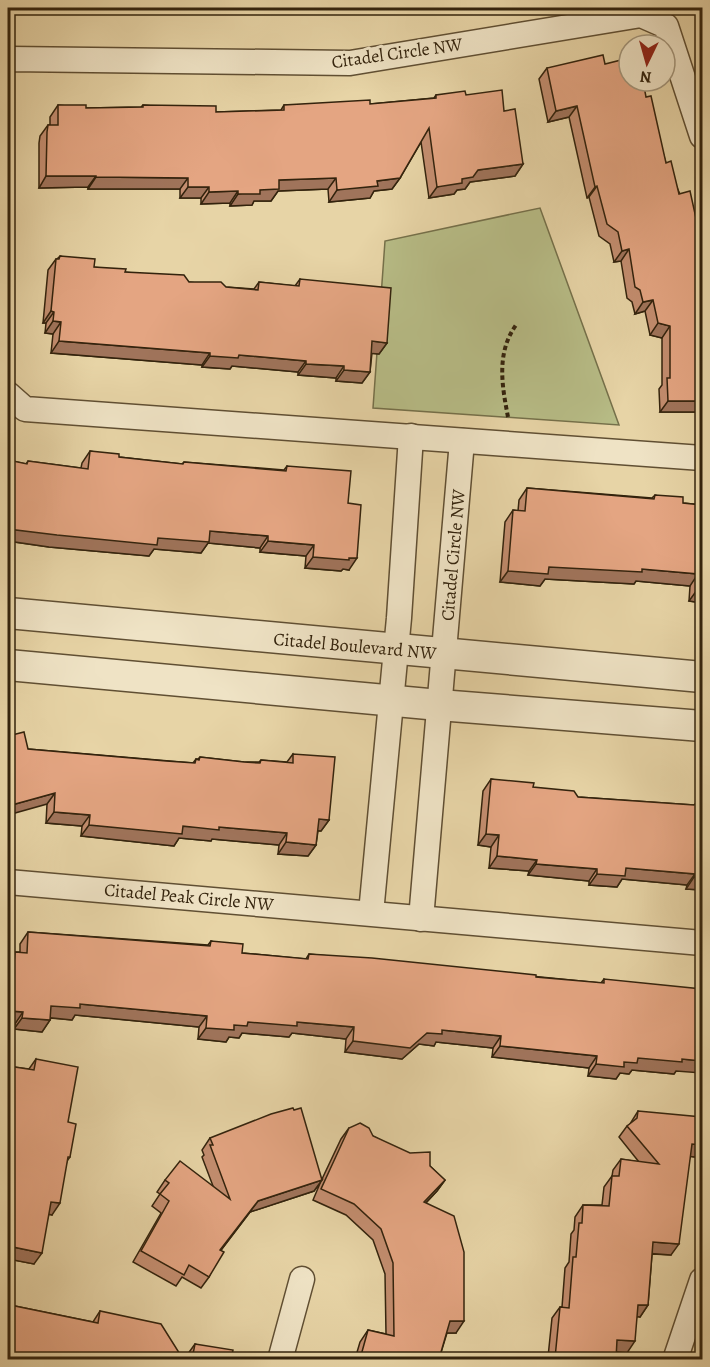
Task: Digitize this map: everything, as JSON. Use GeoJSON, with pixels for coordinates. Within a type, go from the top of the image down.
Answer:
{"type":"FeatureCollection","features":[{"type":"Feature","properties":{"kind":"street","name":"Citadel Circle NW"},"geometry":{"type":"LineString","coordinates":[[8,61],[10,59],[350,63],[641,15],[666,26],[702,136]]}},
{"type":"Feature","properties":{"kind":"street"},"geometry":{"type":"LineString","coordinates":[[8,394],[25,409],[702,458]]}},
{"type":"Feature","properties":{"kind":"street"},"geometry":{"type":"LineString","coordinates":[[371,913],[399,618],[411,436]]}},
{"type":"Feature","properties":{"kind":"street","name":"Citadel Circle NW"},"geometry":{"type":"LineString","coordinates":[[439,705],[462,441]]}},
{"type":"Feature","properties":{"kind":"street","name":"Citadel Boulevard NW"},"geometry":{"type":"LineString","coordinates":[[8,613],[702,677]]}},
{"type":"Feature","properties":{"kind":"street"},"geometry":{"type":"LineString","coordinates":[[8,665],[439,705],[702,726]]}},
{"type":"Feature","properties":{"kind":"street"},"geometry":{"type":"LineString","coordinates":[[421,919],[439,705]]}},
{"type":"Feature","properties":{"kind":"street","name":"Citadel Peak Circle NW"},"geometry":{"type":"LineString","coordinates":[[8,882],[702,943]]}},
{"type":"Feature","properties":{"kind":"street"},"geometry":{"type":"LineString","coordinates":[[280,1359],[302,1280]]}},
{"type":"Feature","properties":{"kind":"street"},"geometry":{"type":"LineString","coordinates":[[675,1359],[702,1280]]}},
{"type":"Feature","properties":{"kind":"path"},"geometry":{"type":"LineString","coordinates":[[509,421],[503,390],[503,354],[508,336],[516,325]]}},
{"type":"Feature","properties":{"kind":"green space"},"geometry":{"type":"Polygon","coordinates":[[[540,208],[619,425],[373,408],[385,241],[540,208]]]}},
{"type":"Feature","properties":{"kind":"building"},"geometry":{"type":"Polygon","coordinates":[[[603,55],[605,64],[617,61],[617,93],[645,93],[646,97],[651,96],[666,163],[671,161],[679,194],[690,191],[702,241],[702,401],[668,401],[670,326],[658,323],[653,300],[643,302],[640,290],[635,287],[629,249],[622,251],[618,232],[607,224],[597,186],[595,187],[577,106],[556,111],[547,68],[603,55]]]}},
{"type":"Feature","properties":{"kind":"building"},"geometry":{"type":"Polygon","coordinates":[[[502,90],[504,111],[515,109],[523,164],[478,170],[473,177],[462,179],[462,183],[437,187],[429,128],[400,178],[377,181],[378,186],[337,190],[336,178],[279,180],[279,189],[260,190],[260,194],[238,194],[238,191],[209,192],[209,187],[188,187],[188,178],[46,176],[48,125],[58,125],[58,105],[86,105],[86,108],[143,107],[143,105],[216,106],[216,112],[284,110],[284,105],[370,100],[370,104],[436,98],[436,95],[465,91],[466,95],[502,90]]]}},
{"type":"Feature","properties":{"kind":"building"},"geometry":{"type":"Polygon","coordinates":[[[60,256],[95,259],[94,267],[126,269],[125,272],[184,275],[189,282],[221,282],[226,287],[258,290],[259,282],[299,286],[300,279],[391,288],[387,343],[372,341],[370,372],[344,370],[344,366],[306,364],[306,361],[239,355],[238,358],[210,356],[210,353],[59,341],[61,322],[53,321],[54,312],[51,311],[56,259],[60,256]]]}},
{"type":"Feature","properties":{"kind":"building"},"geometry":{"type":"Polygon","coordinates":[[[90,451],[119,454],[119,457],[183,464],[184,462],[286,471],[287,466],[351,471],[348,503],[361,505],[357,558],[349,558],[349,560],[313,557],[314,545],[268,541],[268,536],[210,531],[209,542],[158,538],[157,545],[8,529],[8,460],[27,464],[28,461],[88,469],[90,451]]]}},
{"type":"Feature","properties":{"kind":"building"},"geometry":{"type":"Polygon","coordinates":[[[527,488],[654,499],[655,495],[683,497],[683,503],[702,505],[702,590],[697,590],[698,574],[642,569],[642,572],[549,567],[548,574],[508,571],[513,510],[525,511],[527,488]]]}},
{"type":"Feature","properties":{"kind":"building"},"geometry":{"type":"Polygon","coordinates":[[[24,732],[28,749],[166,761],[195,763],[200,757],[244,762],[260,763],[261,760],[293,763],[293,754],[335,757],[329,820],[319,819],[316,845],[286,842],[287,833],[219,827],[219,830],[183,826],[182,834],[89,825],[90,815],[54,812],[55,793],[8,806],[8,736],[24,732]]]}},
{"type":"Feature","properties":{"kind":"building"},"geometry":{"type":"Polygon","coordinates":[[[491,779],[534,783],[533,787],[574,791],[578,797],[694,805],[698,801],[702,802],[702,878],[694,877],[695,874],[626,868],[625,876],[597,874],[597,869],[536,864],[537,860],[497,856],[499,835],[486,834],[491,779]]]}},
{"type":"Feature","properties":{"kind":"building"},"geometry":{"type":"Polygon","coordinates":[[[28,932],[210,946],[211,941],[243,944],[242,953],[308,959],[309,954],[372,958],[536,975],[536,977],[604,983],[604,979],[702,989],[702,1061],[682,1059],[682,1062],[638,1058],[637,1063],[624,1062],[624,1067],[596,1064],[597,1056],[500,1046],[501,1036],[442,1030],[442,1034],[427,1033],[410,1048],[353,1041],[354,1027],[297,1022],[297,1026],[248,1022],[247,1026],[234,1025],[234,1030],[206,1028],[207,1016],[80,1004],[80,1008],[51,1006],[50,1020],[22,1018],[23,1012],[10,1011],[15,952],[27,953],[28,932]]]}},
{"type":"Feature","properties":{"kind":"building"},"geometry":{"type":"Polygon","coordinates":[[[36,1059],[78,1067],[68,1122],[76,1124],[70,1157],[68,1157],[60,1203],[51,1202],[42,1253],[8,1246],[8,1066],[34,1070],[36,1059]]]}},
{"type":"Feature","properties":{"kind":"building"},"geometry":{"type":"Polygon","coordinates":[[[293,1108],[294,1110],[301,1108],[322,1180],[258,1201],[220,1250],[224,1252],[209,1277],[189,1265],[184,1275],[141,1251],[169,1201],[160,1194],[169,1183],[165,1180],[180,1161],[230,1199],[210,1145],[213,1145],[210,1138],[271,1114],[293,1108]]]}},
{"type":"Feature","properties":{"kind":"building"},"geometry":{"type":"Polygon","coordinates":[[[638,1111],[702,1117],[702,1145],[692,1144],[679,1244],[653,1242],[648,1305],[638,1305],[635,1341],[617,1340],[616,1359],[544,1359],[555,1358],[560,1307],[569,1308],[573,1257],[576,1257],[583,1205],[609,1206],[612,1176],[619,1176],[621,1159],[659,1164],[627,1126],[637,1118],[638,1111]]]}},
{"type":"Feature","properties":{"kind":"building"},"geometry":{"type":"Polygon","coordinates":[[[360,1123],[369,1128],[373,1136],[410,1153],[430,1152],[430,1166],[445,1180],[424,1202],[454,1216],[464,1252],[464,1321],[450,1321],[439,1359],[360,1359],[368,1330],[394,1336],[393,1263],[381,1229],[354,1204],[321,1189],[349,1128],[360,1123]]]}},
{"type":"Feature","properties":{"kind":"building"},"geometry":{"type":"Polygon","coordinates":[[[10,1305],[98,1323],[100,1311],[161,1324],[183,1359],[8,1359],[8,1308],[10,1305]]]}},
{"type":"Feature","properties":{"kind":"building"},"geometry":{"type":"Polygon","coordinates":[[[195,1344],[233,1350],[231,1359],[192,1359],[195,1344]]]}}]}
